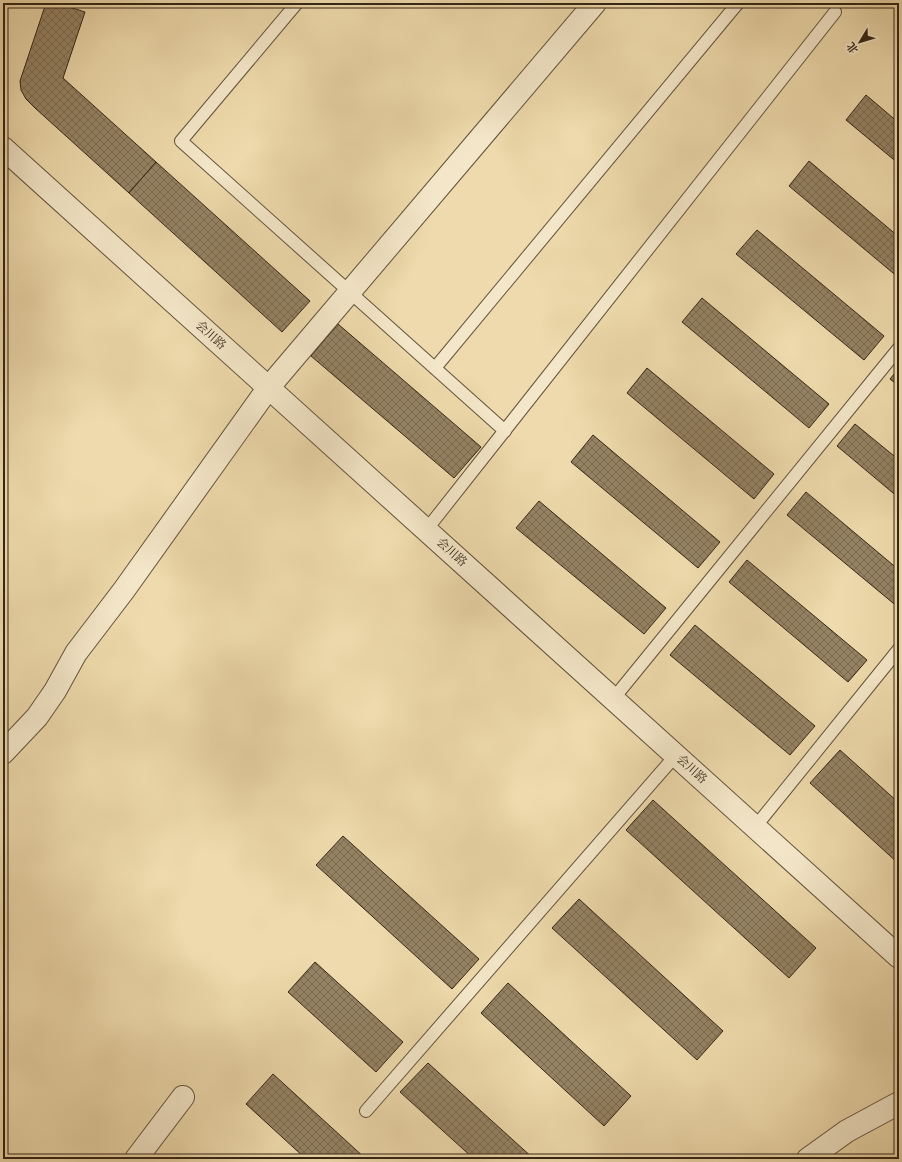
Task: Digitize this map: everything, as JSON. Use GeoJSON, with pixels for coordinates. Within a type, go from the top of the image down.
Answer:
{"type":"FeatureCollection","features":[{"type":"Feature","properties":{"kind":"street"},"geometry":{"type":"LineString","coordinates":[[3,753],[37,717],[55,691],[76,653],[124,590],[269,387],[595,3]]}},
{"type":"Feature","properties":{"kind":"street","name":"会川路"},"geometry":{"type":"LineString","coordinates":[[3,148],[756,826],[899,957]]}},
{"type":"Feature","properties":{"kind":"street"},"geometry":{"type":"LineString","coordinates":[[136,1159],[183,1097]]}},
{"type":"Feature","properties":{"kind":"street"},"geometry":{"type":"LineString","coordinates":[[808,1159],[846,1132],[899,1103]]}},
{"type":"Feature","properties":{"kind":"lane"},"geometry":{"type":"LineString","coordinates":[[297,3],[181,141],[505,431]]}},
{"type":"Feature","properties":{"kind":"lane"},"geometry":{"type":"LineString","coordinates":[[435,368],[738,3]]}},
{"type":"Feature","properties":{"kind":"lane"},"geometry":{"type":"LineString","coordinates":[[427,529],[835,12]]}},
{"type":"Feature","properties":{"kind":"lane"},"geometry":{"type":"LineString","coordinates":[[614,698],[899,348]]}},
{"type":"Feature","properties":{"kind":"lane"},"geometry":{"type":"LineString","coordinates":[[756,826],[899,649]]}},
{"type":"Feature","properties":{"kind":"lane"},"geometry":{"type":"LineString","coordinates":[[366,1111],[676,755]]}},
{"type":"Feature","properties":{"kind":"building"},"geometry":{"type":"Polygon","coordinates":[[[46,3],[57,3],[85,12],[63,78],[156,162],[129,193],[35,108],[26,99],[21,90],[20,81],[46,3]]]}},
{"type":"Feature","properties":{"kind":"building"},"geometry":{"type":"Polygon","coordinates":[[[866,95],[899,123],[899,164],[846,120],[866,95]]]}},
{"type":"Feature","properties":{"kind":"building"},"geometry":{"type":"Polygon","coordinates":[[[809,161],[899,237],[899,278],[789,186],[809,161]]]}},
{"type":"Feature","properties":{"kind":"building"},"geometry":{"type":"Polygon","coordinates":[[[156,162],[310,301],[282,332],[129,193],[156,162]]]}},
{"type":"Feature","properties":{"kind":"building"},"geometry":{"type":"Polygon","coordinates":[[[757,230],[884,336],[864,360],[736,254],[757,230]]]}},
{"type":"Feature","properties":{"kind":"building"},"geometry":{"type":"Polygon","coordinates":[[[702,298],[829,404],[809,428],[682,322],[702,298]]]}},
{"type":"Feature","properties":{"kind":"building"},"geometry":{"type":"Polygon","coordinates":[[[338,324],[481,447],[454,478],[311,356],[338,324]]]}},
{"type":"Feature","properties":{"kind":"building"},"geometry":{"type":"Polygon","coordinates":[[[647,368],[774,474],[754,499],[627,393],[647,368]]]}},
{"type":"Feature","properties":{"kind":"building"},"geometry":{"type":"Polygon","coordinates":[[[899,368],[899,386],[890,379],[899,368]]]}},
{"type":"Feature","properties":{"kind":"building"},"geometry":{"type":"Polygon","coordinates":[[[855,424],[899,460],[899,498],[837,446],[855,424]]]}},
{"type":"Feature","properties":{"kind":"building"},"geometry":{"type":"Polygon","coordinates":[[[593,435],[720,542],[698,568],[571,462],[593,435]]]}},
{"type":"Feature","properties":{"kind":"building"},"geometry":{"type":"Polygon","coordinates":[[[806,492],[899,570],[899,608],[787,515],[806,492]]]}},
{"type":"Feature","properties":{"kind":"building"},"geometry":{"type":"Polygon","coordinates":[[[539,501],[666,608],[644,634],[516,528],[539,501]]]}},
{"type":"Feature","properties":{"kind":"building"},"geometry":{"type":"Polygon","coordinates":[[[747,560],[867,660],[848,682],[729,582],[747,560]]]}},
{"type":"Feature","properties":{"kind":"building"},"geometry":{"type":"Polygon","coordinates":[[[695,625],[815,726],[790,755],[670,655],[695,625]]]}},
{"type":"Feature","properties":{"kind":"building"},"geometry":{"type":"Polygon","coordinates":[[[840,750],[899,803],[899,864],[810,783],[840,750]]]}},
{"type":"Feature","properties":{"kind":"building"},"geometry":{"type":"Polygon","coordinates":[[[653,800],[816,948],[789,978],[626,830],[653,800]]]}},
{"type":"Feature","properties":{"kind":"building"},"geometry":{"type":"Polygon","coordinates":[[[343,836],[479,959],[452,989],[316,865],[343,836]]]}},
{"type":"Feature","properties":{"kind":"building"},"geometry":{"type":"Polygon","coordinates":[[[579,899],[723,1031],[697,1060],[552,928],[579,899]]]}},
{"type":"Feature","properties":{"kind":"building"},"geometry":{"type":"Polygon","coordinates":[[[315,962],[403,1042],[376,1072],[288,992],[315,962]]]}},
{"type":"Feature","properties":{"kind":"building"},"geometry":{"type":"Polygon","coordinates":[[[508,983],[631,1096],[604,1126],[481,1013],[508,983]]]}},
{"type":"Feature","properties":{"kind":"building"},"geometry":{"type":"Polygon","coordinates":[[[428,1063],[534,1159],[474,1159],[400,1092],[428,1063]]]}},
{"type":"Feature","properties":{"kind":"building"},"geometry":{"type":"Polygon","coordinates":[[[273,1074],[366,1159],[306,1159],[246,1104],[273,1074]]]}}]}
